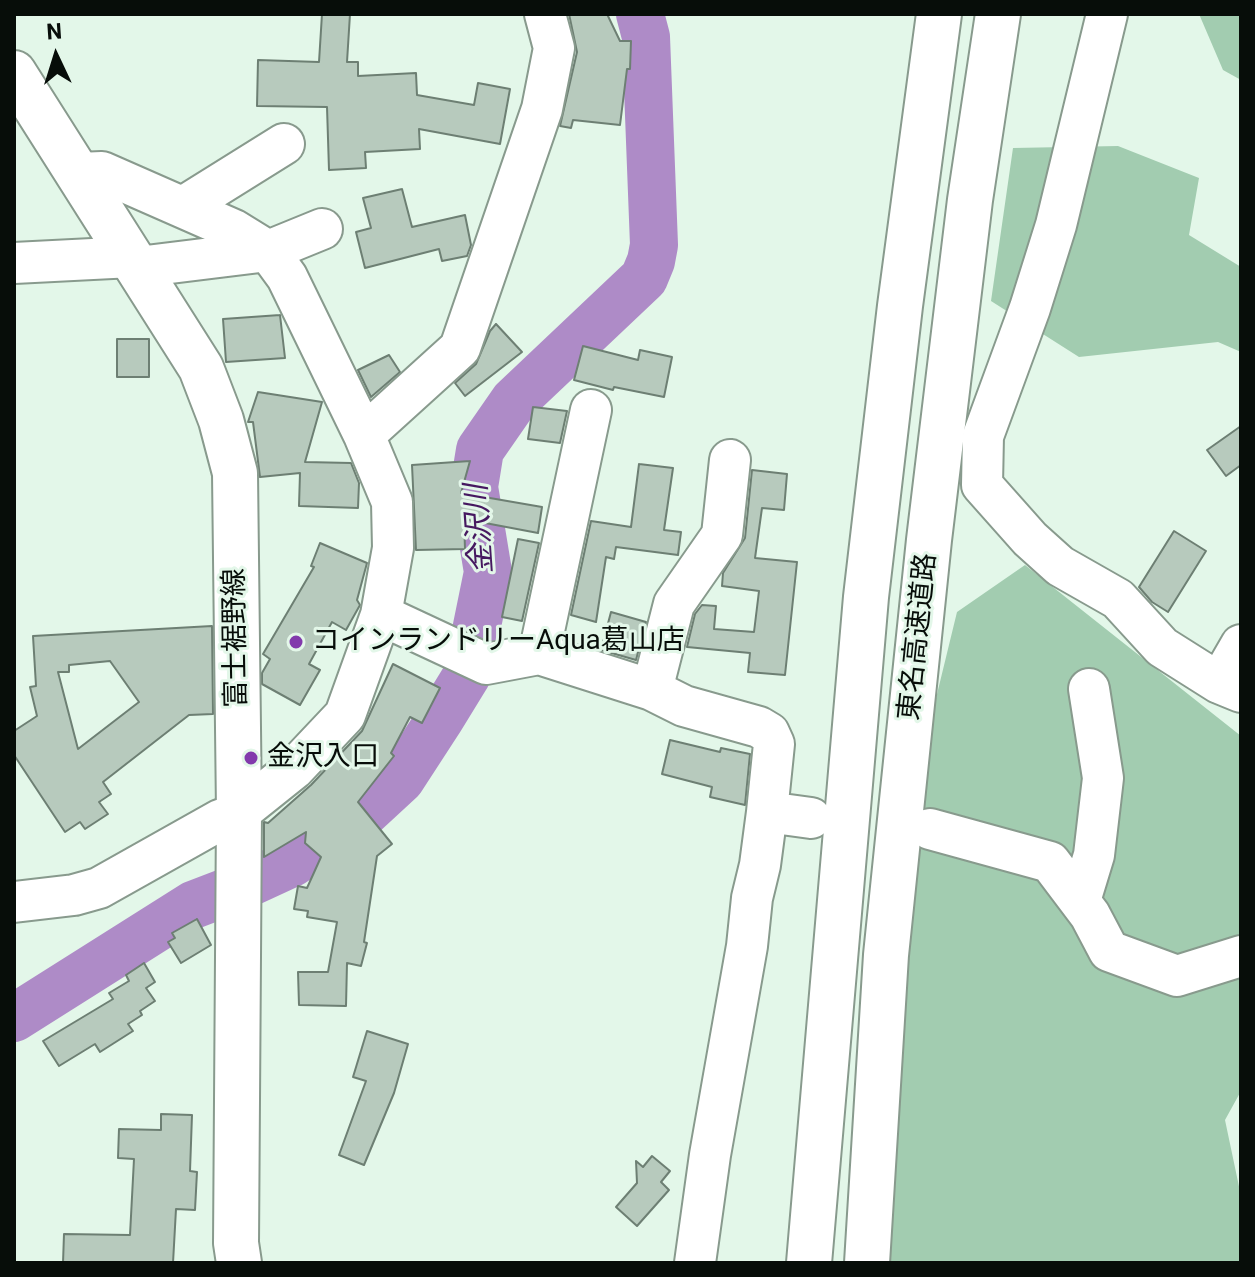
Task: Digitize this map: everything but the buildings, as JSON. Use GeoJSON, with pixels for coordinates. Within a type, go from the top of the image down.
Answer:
{"type":"FeatureCollection","features":[{"type":"Feature","properties":{"kind":"main road","name":"東名高速道路"},"geometry":{"type":"LineString","coordinates":[[809,1263],[866,597],[900,306],[939,14]]}},
{"type":"Feature","properties":{"kind":"main road","name":"東名高速道路"},"geometry":{"type":"LineString","coordinates":[[867,1263],[886,955],[926,570],[968,215],[998,14]]}},
{"type":"Feature","properties":{"kind":"main road","name":"富士裾野線"},"geometry":{"type":"LineString","coordinates":[[14,73],[201,368],[221,420],[235,473],[239,813],[236,1243],[239,1263]]}},
{"type":"Feature","properties":{"kind":"street"},"geometry":{"type":"LineString","coordinates":[[364,435],[460,348],[542,109],[554,48],[545,14]]}},
{"type":"Feature","properties":{"kind":"street"},"geometry":{"type":"LineString","coordinates":[[1107,14],[1056,225],[1030,308],[983,436],[982,485],[1030,539],[1060,566],[1118,599],[1162,647],[1230,687],[1241,645]]}},
{"type":"Feature","properties":{"kind":"street"},"geometry":{"type":"LineString","coordinates":[[183,207],[284,144]]}},
{"type":"Feature","properties":{"kind":"street"},"geometry":{"type":"LineString","coordinates":[[14,902],[74,895],[99,888],[220,820],[239,813],[294,769],[345,715],[381,615],[393,548],[392,502],[364,435],[287,277],[268,251],[234,230],[102,172],[79,173]]}},
{"type":"Feature","properties":{"kind":"street"},"geometry":{"type":"LineString","coordinates":[[14,263],[135,262],[268,251],[322,229]]}},
{"type":"Feature","properties":{"kind":"street"},"geometry":{"type":"LineString","coordinates":[[539,654],[591,410]]}},
{"type":"Feature","properties":{"kind":"street"},"geometry":{"type":"LineString","coordinates":[[652,690],[674,604],[722,535],[730,460]]}},
{"type":"Feature","properties":{"kind":"street"},"geometry":{"type":"LineString","coordinates":[[381,615],[486,664],[539,654],[652,690],[684,706],[759,727],[769,733],[774,744],[760,865],[710,1155],[695,1263]]}},
{"type":"Feature","properties":{"kind":"street"},"geometry":{"type":"LineString","coordinates":[[1080,901],[1094,855],[1103,778],[1089,689]]}},
{"type":"Feature","properties":{"kind":"street"},"geometry":{"type":"LineString","coordinates":[[767,812],[811,818]]}},
{"type":"Feature","properties":{"kind":"street"},"geometry":{"type":"LineString","coordinates":[[930,829],[1050,862],[1090,915],[1109,951],[1177,976],[1241,956]]}},
{"type":"Feature","properties":{"kind":"green space"},"geometry":{"type":"Polygon","coordinates":[[[1199,14],[1241,14],[1241,80],[1223,70],[1199,14]]]}},
{"type":"Feature","properties":{"kind":"green space"},"geometry":{"type":"Polygon","coordinates":[[[1118,146],[1199,178],[1189,235],[1241,267],[1241,352],[1218,342],[1079,357],[991,301],[1013,148],[1118,146]]]}},
{"type":"Feature","properties":{"kind":"green space"},"geometry":{"type":"Polygon","coordinates":[[[1025,565],[1241,736],[1241,1091],[1225,1120],[1241,1196],[1241,1263],[882,1263],[911,801],[957,612],[1025,565]]]}},
{"type":"Feature","properties":{"kind":"waterway","name":"金沢川"},"geometry":{"type":"LineString","coordinates":[[14,1018],[193,905],[292,863],[362,815],[401,779],[440,719],[467,675],[488,572],[474,487],[480,450],[514,401],[644,278],[651,261],[654,245],[646,37],[640,14]]}},
{"type":"Feature","properties":{"kind":"place","name":"コインランドリーAqua葛山店"},"geometry":{"type":"Point","coordinates":[296,642]}},
{"type":"Feature","properties":{"kind":"place","name":"金沢入口"},"geometry":{"type":"Point","coordinates":[251,758]}}]}
